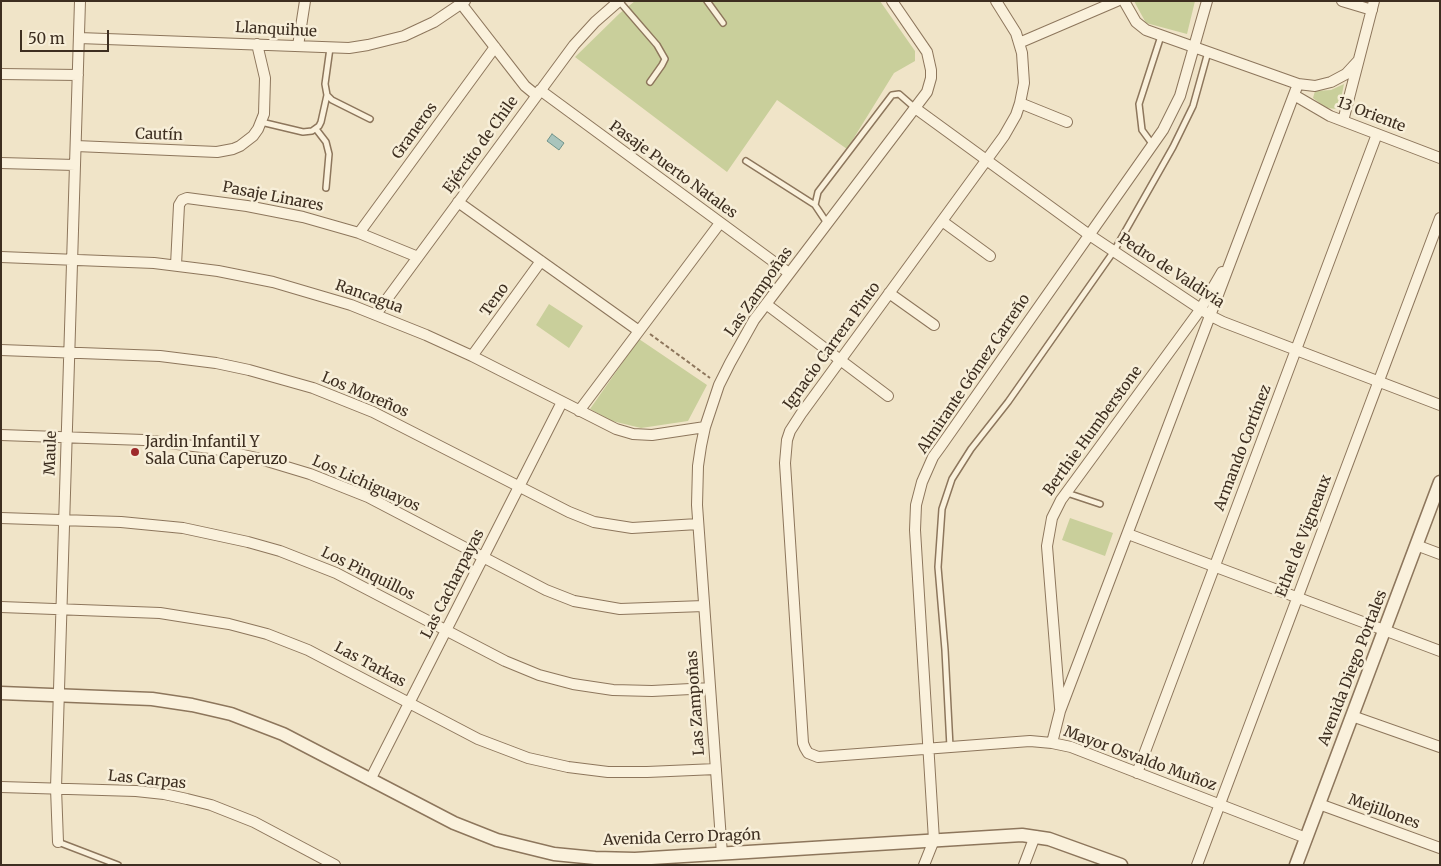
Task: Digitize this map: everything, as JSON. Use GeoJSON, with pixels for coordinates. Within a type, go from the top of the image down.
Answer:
{"type":"FeatureCollection","features":[{"type":"Feature","properties":{"kind":"street","name":"Maule"},"geometry":{"type":"LineString","coordinates":[[58,842],[56,788],[80,1]]}},
{"type":"Feature","properties":{"kind":"street"},"geometry":{"type":"LineString","coordinates":[[298,46],[305,1]]}},
{"type":"Feature","properties":{"kind":"street","name":"Ejército de Chile"},"geometry":{"type":"LineString","coordinates":[[376,314],[584,33],[618,1]]}},
{"type":"Feature","properties":{"kind":"street","name":"Las Zampoñas"},"geometry":{"type":"LineString","coordinates":[[722,854],[698,524],[698,466],[705,427],[719,385],[742,341],[766,304],[923,98],[929,85],[930,61],[922,44],[892,1]]}},
{"type":"Feature","properties":{"kind":"street","name":"Ignacio Carrera Pinto"},"geometry":{"type":"LineString","coordinates":[[808,753],[803,743],[785,452],[787,440],[795,422],[1011,125],[1020,103],[1024,73],[1020,43],[996,1]]}},
{"type":"Feature","properties":{"kind":"street"},"geometry":{"type":"LineString","coordinates":[[1020,43],[1117,1]]}},
{"type":"Feature","properties":{"kind":"street"},"geometry":{"type":"LineString","coordinates":[[1124,1],[1141,27],[1161,36],[1298,84],[1315,86],[1331,82],[1346,74],[1358,61]]}},
{"type":"Feature","properties":{"kind":"street","name":"Almirante Gómez Carreño"},"geometry":{"type":"LineString","coordinates":[[924,865],[934,840],[915,530],[916,505],[922,482],[937,451],[1088,234],[1154,145],[1168,122],[1180,96],[1207,1]]}},
{"type":"Feature","properties":{"kind":"street"},"geometry":{"type":"LineString","coordinates":[[1342,1],[1373,6],[1343,121]]}},
{"type":"Feature","properties":{"kind":"street","name":"Llanquihue"},"geometry":{"type":"LineString","coordinates":[[79,38],[330,48],[368,45],[404,36],[434,22],[462,2]]}},
{"type":"Feature","properties":{"kind":"street","name":"Pasaje Puerto Natales"},"geometry":{"type":"LineString","coordinates":[[462,2],[525,86],[538,93],[789,274]]}},
{"type":"Feature","properties":{"kind":"street"},"geometry":{"type":"LineString","coordinates":[[257,44],[264,67],[266,90],[262,122]]}},
{"type":"Feature","properties":{"kind":"street","name":"Graneros"},"geometry":{"type":"LineString","coordinates":[[359,233],[495,47]]}},
{"type":"Feature","properties":{"kind":"street"},"geometry":{"type":"LineString","coordinates":[[1,74],[78,76]]}},
{"type":"Feature","properties":{"kind":"street","name":"Berthie Humberstone"},"geometry":{"type":"LineString","coordinates":[[1052,742],[1060,711],[1211,316],[1233,251],[1298,84]]}},
{"type":"Feature","properties":{"kind":"street","name":"13 Oriente"},"geometry":{"type":"LineString","coordinates":[[1294,95],[1318,110],[1343,121],[1440,158]]}},
{"type":"Feature","properties":{"kind":"street"},"geometry":{"type":"LineString","coordinates":[[1020,103],[1067,122]]}},
{"type":"Feature","properties":{"kind":"street","name":"Pedro de Valdivia"},"geometry":{"type":"LineString","coordinates":[[915,108],[1088,234],[1200,310],[1296,350],[1440,405]]}},
{"type":"Feature","properties":{"kind":"street","name":"Cautín"},"geometry":{"type":"LineString","coordinates":[[76,146],[217,152],[240,146],[253,136],[262,122]]}},
{"type":"Feature","properties":{"kind":"street","name":"Armando Cortínez"},"geometry":{"type":"LineString","coordinates":[[1137,773],[1377,134]]}},
{"type":"Feature","properties":{"kind":"street"},"geometry":{"type":"LineString","coordinates":[[1,163],[75,165]]}},
{"type":"Feature","properties":{"kind":"street","name":"Pasaje Linares"},"geometry":{"type":"LineString","coordinates":[[176,265],[180,205],[182,200],[187,198],[219,201],[274,211],[359,233],[418,257]]}},
{"type":"Feature","properties":{"kind":"street"},"geometry":{"type":"LineString","coordinates":[[458,202],[640,329]]}},
{"type":"Feature","properties":{"kind":"street","name":"Ethel de Vigneaux"},"geometry":{"type":"LineString","coordinates":[[1197,865],[1440,218]]}},
{"type":"Feature","properties":{"kind":"street"},"geometry":{"type":"LineString","coordinates":[[942,221],[990,256]]}},
{"type":"Feature","properties":{"kind":"street"},"geometry":{"type":"LineString","coordinates":[[579,411],[720,223]]}},
{"type":"Feature","properties":{"kind":"street","name":"Berthie Humberstone"},"geometry":{"type":"LineString","coordinates":[[1060,711],[1047,546],[1052,518],[1066,492],[1200,310],[1233,251]]}},
{"type":"Feature","properties":{"kind":"street","name":"Rancagua"},"geometry":{"type":"LineString","coordinates":[[1,257],[176,265],[273,282],[376,314],[472,356],[616,430],[643,435],[661,435],[705,427]]}},
{"type":"Feature","properties":{"kind":"street","name":"Teno"},"geometry":{"type":"LineString","coordinates":[[472,356],[541,261]]}},
{"type":"Feature","properties":{"kind":"street"},"geometry":{"type":"LineString","coordinates":[[889,292],[934,325]]}},
{"type":"Feature","properties":{"kind":"street"},"geometry":{"type":"LineString","coordinates":[[766,304],[888,396]]}},
{"type":"Feature","properties":{"kind":"street","name":"Los Moreños"},"geometry":{"type":"LineString","coordinates":[[1,350],[132,353],[188,359],[249,370],[313,388],[373,412],[581,518],[620,528],[698,524]]}},
{"type":"Feature","properties":{"kind":"street","name":"Las Cacharpayas"},"geometry":{"type":"LineString","coordinates":[[370,780],[562,402]]}},
{"type":"Feature","properties":{"kind":"street","name":"Los Lichiguayos"},"geometry":{"type":"LineString","coordinates":[[1,435],[177,443],[226,451],[280,464],[368,497],[560,596],[589,604],[620,609],[704,606]]}},
{"type":"Feature","properties":{"kind":"street","name":"Avenida Diego Portales"},"geometry":{"type":"LineString","coordinates":[[1296,865],[1440,482]]}},
{"type":"Feature","properties":{"kind":"street","name":"Los Pinquillos"},"geometry":{"type":"LineString","coordinates":[[1,518],[152,524],[183,528],[248,542],[280,551],[336,573],[522,668],[573,684],[607,690],[633,692],[710,688]]}},
{"type":"Feature","properties":{"kind":"street"},"geometry":{"type":"LineString","coordinates":[[1128,534],[1440,651]]}},
{"type":"Feature","properties":{"kind":"street"},"geometry":{"type":"LineString","coordinates":[[1416,545],[1440,554]]}},
{"type":"Feature","properties":{"kind":"street","name":"Las Tarkas"},"geometry":{"type":"LineString","coordinates":[[1,607],[160,613],[210,620],[248,629],[308,650],[491,745],[510,752],[548,763],[588,770],[628,773],[716,769]]}},
{"type":"Feature","properties":{"kind":"street","name":"Avenida Cerro Dragón"},"geometry":{"type":"LineString","coordinates":[[1,693],[152,699],[192,705],[231,714],[284,734],[454,823],[496,840],[535,850],[574,856],[615,859],[722,854],[1010,835],[1035,836],[1063,843],[1121,865]]}},
{"type":"Feature","properties":{"kind":"street"},"geometry":{"type":"LineString","coordinates":[[1352,716],[1440,747]]}},
{"type":"Feature","properties":{"kind":"street","name":"Mayor Osvaldo Muñoz"},"geometry":{"type":"LineString","coordinates":[[808,753],[818,757],[1030,741],[1052,742],[1071,747],[1306,838]]}},
{"type":"Feature","properties":{"kind":"street","name":"Las Carpas"},"geometry":{"type":"LineString","coordinates":[[1,788],[136,791],[187,799],[211,805],[254,822],[335,865]]}},
{"type":"Feature","properties":{"kind":"street","name":"Mejillones"},"geometry":{"type":"LineString","coordinates":[[1319,804],[1440,848]]}},
{"type":"Feature","properties":{"kind":"street"},"geometry":{"type":"LineString","coordinates":[[1024,865],[1035,836]]}},
{"type":"Feature","properties":{"kind":"lane"},"geometry":{"type":"LineString","coordinates":[[618,1],[657,45],[664,59],[650,82]]}},
{"type":"Feature","properties":{"kind":"lane"},"geometry":{"type":"LineString","coordinates":[[707,1],[723,23]]}},
{"type":"Feature","properties":{"kind":"lane"},"geometry":{"type":"LineString","coordinates":[[1154,145],[1142,130],[1139,104],[1161,36]]}},
{"type":"Feature","properties":{"kind":"lane"},"geometry":{"type":"LineString","coordinates":[[262,122],[303,132],[316,129],[321,122],[327,95],[325,84],[330,48]]}},
{"type":"Feature","properties":{"kind":"lane"},"geometry":{"type":"LineString","coordinates":[[950,747],[938,567],[942,509],[952,479],[971,449],[1008,402],[1114,251],[1173,147],[1193,106],[1208,51]]}},
{"type":"Feature","properties":{"kind":"lane"},"geometry":{"type":"LineString","coordinates":[[815,204],[818,192],[892,95],[899,94],[915,108]]}},
{"type":"Feature","properties":{"kind":"lane"},"geometry":{"type":"LineString","coordinates":[[327,95],[332,100],[370,119]]}},
{"type":"Feature","properties":{"kind":"lane"},"geometry":{"type":"LineString","coordinates":[[316,129],[326,142],[329,154],[326,188]]}},
{"type":"Feature","properties":{"kind":"lane"},"geometry":{"type":"LineString","coordinates":[[746,161],[815,204],[828,223]]}},
{"type":"Feature","properties":{"kind":"lane"},"geometry":{"type":"LineString","coordinates":[[1066,492],[1100,504]]}},
{"type":"Feature","properties":{"kind":"lane","name":"Maule"},"geometry":{"type":"LineString","coordinates":[[58,842],[118,865]]}},
{"type":"Feature","properties":{"kind":"path"},"geometry":{"type":"LineString","coordinates":[[640,329],[719,385]]}},
{"type":"Feature","properties":{"kind":"green space"},"geometry":{"type":"Polygon","coordinates":[[[635,1],[880,1],[915,51],[915,61],[894,73],[847,149],[777,100],[727,172],[575,57],[635,1]]]}},
{"type":"Feature","properties":{"kind":"green space"},"geometry":{"type":"Polygon","coordinates":[[[1134,1],[1195,1],[1187,34],[1146,23],[1134,1]]]}},
{"type":"Feature","properties":{"kind":"green space"},"geometry":{"type":"Polygon","coordinates":[[[1344,84],[1340,104],[1337,109],[1326,108],[1313,98],[1315,91],[1331,90],[1344,84]]]}},
{"type":"Feature","properties":{"kind":"green space"},"geometry":{"type":"Polygon","coordinates":[[[549,304],[583,326],[569,348],[536,325],[549,304]]]}},
{"type":"Feature","properties":{"kind":"green space"},"geometry":{"type":"Polygon","coordinates":[[[639,339],[707,385],[688,421],[641,428],[612,421],[590,409],[639,339]]]}},
{"type":"Feature","properties":{"kind":"green space"},"geometry":{"type":"Polygon","coordinates":[[[1070,518],[1113,533],[1105,556],[1062,540],[1070,518]]]}},
{"type":"Feature","properties":{"kind":"water"},"geometry":{"type":"Polygon","coordinates":[[[552,134],[564,143],[559,150],[547,141],[552,134]]]}},
{"type":"Feature","properties":{"kind":"place","name":"Jardin Infantil Y Sala Cuna Caperuzo"},"geometry":{"type":"Point","coordinates":[135,452]}}]}
